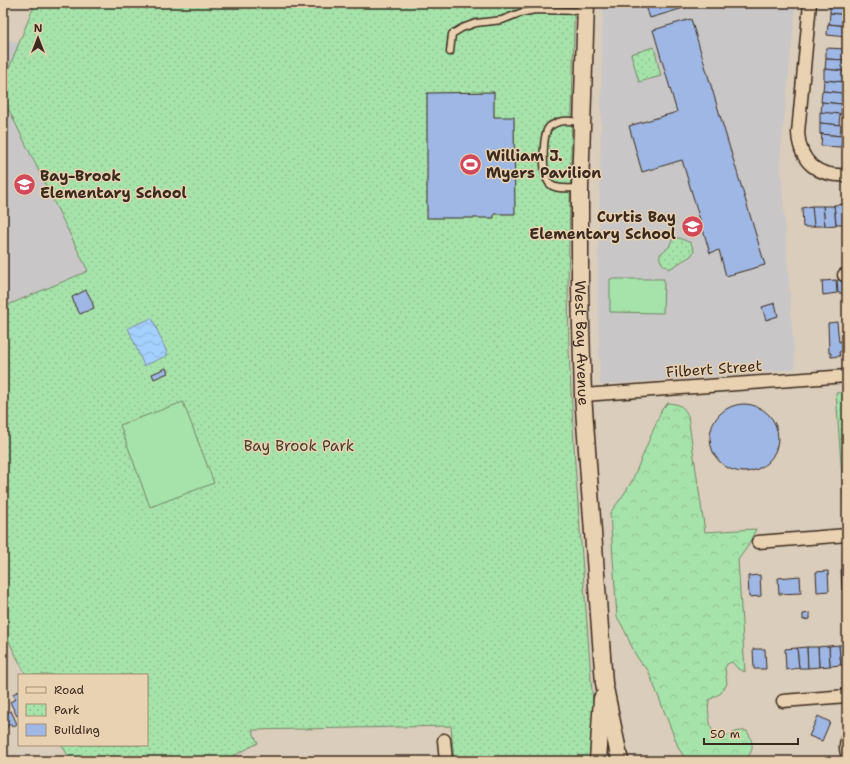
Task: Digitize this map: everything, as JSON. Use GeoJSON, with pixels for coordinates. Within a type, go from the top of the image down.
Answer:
{"type":"FeatureCollection","features":[{"type":"Feature","properties":{"kind":"street"},"geometry":{"type":"LineString","coordinates":[[810,3],[798,142],[802,153],[815,169],[831,176],[847,175]]}},
{"type":"Feature","properties":{"kind":"street","name":"West Bay Avenue"},"geometry":{"type":"LineString","coordinates":[[586,7],[580,188],[580,290],[583,395],[604,683],[620,761]]}},
{"type":"Feature","properties":{"kind":"street","name":"Filbert Street"},"geometry":{"type":"LineString","coordinates":[[583,395],[847,376]]}},
{"type":"Feature","properties":{"kind":"street"},"geometry":{"type":"LineString","coordinates":[[758,542],[847,535]]}},
{"type":"Feature","properties":{"kind":"street","name":"West Bay Avenue"},"geometry":{"type":"LineString","coordinates":[[598,761],[604,683]]}},
{"type":"Feature","properties":{"kind":"street"},"geometry":{"type":"LineString","coordinates":[[783,701],[847,696]]}},
{"type":"Feature","properties":{"kind":"street"},"geometry":{"type":"LineString","coordinates":[[444,740],[446,761]]}},
{"type":"Feature","properties":{"kind":"lane"},"geometry":{"type":"LineString","coordinates":[[450,52],[452,34],[462,28],[476,23],[502,20],[520,13],[535,10],[586,7]]}},
{"type":"Feature","properties":{"kind":"lane"},"geometry":{"type":"LineString","coordinates":[[580,188],[550,185],[546,179],[544,171],[545,138],[548,129],[554,123],[562,121],[582,122]]}},
{"type":"Feature","properties":{"kind":"lane"},"geometry":{"type":"LineString","coordinates":[[847,732],[842,751],[847,760]]}},
{"type":"Feature","properties":{"kind":"shaded area","name":"Curtis Bay Elementary School"},"geometry":{"type":"Polygon","coordinates":[[[603,3],[796,3],[780,159],[795,369],[600,385],[598,292],[603,3]]]}},
{"type":"Feature","properties":{"kind":"shaded area"},"geometry":{"type":"Polygon","coordinates":[[[3,37],[19,44],[3,83],[3,37]]]}},
{"type":"Feature","properties":{"kind":"shaded area","name":"Bay-Brook Elementary School"},"geometry":{"type":"Polygon","coordinates":[[[3,98],[88,271],[3,307],[3,98]]]}},
{"type":"Feature","properties":{"kind":"green space","name":"Bay Brook Park"},"geometry":{"type":"Polygon","coordinates":[[[35,3],[574,3],[568,287],[569,350],[575,464],[593,704],[591,761],[454,761],[451,726],[252,730],[258,743],[224,761],[71,761],[63,746],[148,746],[148,674],[25,674],[3,630],[3,307],[88,271],[3,98],[3,83],[35,3]]]}},
{"type":"Feature","properties":{"kind":"green space"},"geometry":{"type":"Polygon","coordinates":[[[654,47],[661,76],[639,82],[631,54],[654,47]]]}},
{"type":"Feature","properties":{"kind":"green space"},"geometry":{"type":"Polygon","coordinates":[[[675,238],[691,243],[694,251],[691,256],[669,269],[662,263],[660,254],[669,247],[672,240],[675,238]]]}},
{"type":"Feature","properties":{"kind":"green space"},"geometry":{"type":"Polygon","coordinates":[[[610,279],[664,279],[663,313],[610,312],[610,279]]]}},
{"type":"Feature","properties":{"kind":"green space"},"geometry":{"type":"Polygon","coordinates":[[[847,392],[847,518],[845,518],[836,393],[847,392]]]}},
{"type":"Feature","properties":{"kind":"green space"},"geometry":{"type":"Polygon","coordinates":[[[183,402],[214,483],[150,507],[120,425],[183,402]]]}},
{"type":"Feature","properties":{"kind":"green space"},"geometry":{"type":"Polygon","coordinates":[[[668,403],[681,406],[688,416],[705,532],[756,529],[748,546],[738,560],[745,672],[738,669],[732,662],[727,664],[725,668],[727,684],[721,693],[709,700],[708,705],[709,719],[715,738],[719,740],[736,732],[747,731],[751,739],[752,748],[749,755],[742,761],[686,760],[679,749],[648,670],[638,659],[617,617],[610,513],[632,481],[662,409],[668,403]]]}},
{"type":"Feature","properties":{"kind":"water"},"geometry":{"type":"Polygon","coordinates":[[[152,318],[168,355],[144,366],[128,328],[152,318]]]}},
{"type":"Feature","properties":{"kind":"building"},"geometry":{"type":"Polygon","coordinates":[[[645,3],[686,3],[687,7],[650,18],[645,3]]]}},
{"type":"Feature","properties":{"kind":"building"},"geometry":{"type":"Polygon","coordinates":[[[830,3],[847,4],[847,15],[830,13],[830,3]]]}},
{"type":"Feature","properties":{"kind":"building"},"geometry":{"type":"Polygon","coordinates":[[[830,13],[847,15],[847,26],[829,24],[830,13]]]}},
{"type":"Feature","properties":{"kind":"building","name":"Curtis Bay Elementary School"},"geometry":{"type":"Polygon","coordinates":[[[691,19],[765,265],[726,276],[719,250],[710,253],[682,160],[642,172],[629,126],[677,112],[653,30],[691,19]]]}},
{"type":"Feature","properties":{"kind":"building"},"geometry":{"type":"Polygon","coordinates":[[[828,24],[847,26],[847,37],[827,35],[828,24]]]}},
{"type":"Feature","properties":{"kind":"building"},"geometry":{"type":"Polygon","coordinates":[[[826,48],[846,49],[845,60],[826,59],[826,48]]]}},
{"type":"Feature","properties":{"kind":"building"},"geometry":{"type":"Polygon","coordinates":[[[826,59],[846,60],[845,71],[825,69],[826,59]]]}},
{"type":"Feature","properties":{"kind":"building"},"geometry":{"type":"Polygon","coordinates":[[[824,69],[844,71],[844,82],[824,80],[824,69]]]}},
{"type":"Feature","properties":{"kind":"building"},"geometry":{"type":"Polygon","coordinates":[[[824,80],[844,82],[843,93],[823,91],[824,80]]]}},
{"type":"Feature","properties":{"kind":"building"},"geometry":{"type":"Polygon","coordinates":[[[822,91],[842,93],[842,104],[821,102],[822,91]]]}},
{"type":"Feature","properties":{"kind":"building","name":"William J. Myers Pavilion"},"geometry":{"type":"Polygon","coordinates":[[[494,92],[494,117],[514,117],[515,214],[494,214],[494,218],[427,218],[427,93],[494,92]]]}},
{"type":"Feature","properties":{"kind":"building"},"geometry":{"type":"Polygon","coordinates":[[[822,102],[842,104],[841,114],[821,113],[822,102]]]}},
{"type":"Feature","properties":{"kind":"building"},"geometry":{"type":"Polygon","coordinates":[[[820,112],[840,114],[839,125],[820,123],[820,112]]]}},
{"type":"Feature","properties":{"kind":"building"},"geometry":{"type":"Polygon","coordinates":[[[820,123],[841,125],[840,136],[820,134],[820,123]]]}},
{"type":"Feature","properties":{"kind":"building"},"geometry":{"type":"Polygon","coordinates":[[[822,134],[842,136],[841,147],[821,146],[822,134]]]}},
{"type":"Feature","properties":{"kind":"building"},"geometry":{"type":"Polygon","coordinates":[[[845,204],[847,224],[836,224],[834,205],[845,204]]]}},
{"type":"Feature","properties":{"kind":"building"},"geometry":{"type":"Polygon","coordinates":[[[834,205],[836,225],[825,226],[823,206],[834,205]]]}},
{"type":"Feature","properties":{"kind":"building"},"geometry":{"type":"Polygon","coordinates":[[[812,206],[814,227],[803,227],[802,208],[812,206]]]}},
{"type":"Feature","properties":{"kind":"building"},"geometry":{"type":"Polygon","coordinates":[[[812,206],[823,206],[825,226],[814,226],[812,206]]]}},
{"type":"Feature","properties":{"kind":"building"},"geometry":{"type":"Polygon","coordinates":[[[844,279],[845,293],[838,293],[837,280],[844,279]]]}},
{"type":"Feature","properties":{"kind":"building"},"geometry":{"type":"Polygon","coordinates":[[[836,280],[837,293],[823,295],[822,281],[836,280]]]}},
{"type":"Feature","properties":{"kind":"building"},"geometry":{"type":"Polygon","coordinates":[[[86,290],[94,308],[80,314],[72,297],[86,290]]]}},
{"type":"Feature","properties":{"kind":"building"},"geometry":{"type":"Polygon","coordinates":[[[775,303],[778,316],[766,320],[762,307],[775,303]]]}},
{"type":"Feature","properties":{"kind":"building"},"geometry":{"type":"Polygon","coordinates":[[[837,322],[839,342],[842,341],[843,351],[839,352],[840,356],[831,357],[831,353],[829,353],[828,323],[837,322]]]}},
{"type":"Feature","properties":{"kind":"building"},"geometry":{"type":"Polygon","coordinates":[[[166,368],[168,373],[154,379],[152,374],[166,368]]]}},
{"type":"Feature","properties":{"kind":"building"},"geometry":{"type":"Polygon","coordinates":[[[744,404],[757,406],[768,414],[776,425],[778,438],[776,451],[768,462],[757,470],[744,472],[731,470],[720,462],[712,451],[710,438],[712,425],[720,414],[731,406],[744,404]]]}},
{"type":"Feature","properties":{"kind":"building"},"geometry":{"type":"Polygon","coordinates":[[[847,569],[847,590],[842,590],[841,570],[847,569]]]}},
{"type":"Feature","properties":{"kind":"building"},"geometry":{"type":"Polygon","coordinates":[[[828,571],[829,591],[817,592],[816,572],[828,571]]]}},
{"type":"Feature","properties":{"kind":"building"},"geometry":{"type":"Polygon","coordinates":[[[760,575],[761,596],[749,597],[748,576],[760,575]]]}},
{"type":"Feature","properties":{"kind":"building"},"geometry":{"type":"Polygon","coordinates":[[[800,576],[801,593],[779,594],[778,578],[800,576]]]}},
{"type":"Feature","properties":{"kind":"building"},"geometry":{"type":"Polygon","coordinates":[[[810,613],[810,619],[803,620],[803,614],[810,613]]]}},
{"type":"Feature","properties":{"kind":"building"},"geometry":{"type":"Polygon","coordinates":[[[839,645],[841,665],[830,666],[829,646],[839,645]]]}},
{"type":"Feature","properties":{"kind":"building"},"geometry":{"type":"Polygon","coordinates":[[[839,645],[847,645],[847,665],[841,665],[839,645]]]}},
{"type":"Feature","properties":{"kind":"building"},"geometry":{"type":"Polygon","coordinates":[[[829,646],[830,666],[819,667],[818,647],[829,646]]]}},
{"type":"Feature","properties":{"kind":"building"},"geometry":{"type":"Polygon","coordinates":[[[807,647],[808,668],[799,668],[797,648],[807,647]]]}},
{"type":"Feature","properties":{"kind":"building"},"geometry":{"type":"Polygon","coordinates":[[[807,647],[818,647],[819,667],[808,668],[807,647]]]}},
{"type":"Feature","properties":{"kind":"building"},"geometry":{"type":"Polygon","coordinates":[[[797,648],[799,668],[786,670],[785,649],[797,648]]]}},
{"type":"Feature","properties":{"kind":"building"},"geometry":{"type":"Polygon","coordinates":[[[753,649],[765,649],[766,669],[754,669],[753,649]]]}},
{"type":"Feature","properties":{"kind":"building"},"geometry":{"type":"Polygon","coordinates":[[[18,692],[17,716],[10,702],[16,699],[13,694],[18,692]]]}},
{"type":"Feature","properties":{"kind":"building"},"geometry":{"type":"Polygon","coordinates":[[[11,711],[17,724],[12,727],[11,724],[3,729],[3,715],[5,718],[7,717],[5,714],[11,711]]]}},
{"type":"Feature","properties":{"kind":"building"},"geometry":{"type":"Polygon","coordinates":[[[818,716],[830,722],[822,741],[809,736],[818,716]]]}},
{"type":"Feature","properties":{"kind":"place","name":"William J. Myers Pavilion"},"geometry":{"type":"Point","coordinates":[471,165]}},
{"type":"Feature","properties":{"kind":"place","name":"Bay-Brook Elementary School"},"geometry":{"type":"Point","coordinates":[24,185]}},
{"type":"Feature","properties":{"kind":"place","name":"Curtis Bay Elementary School"},"geometry":{"type":"Point","coordinates":[692,226]}}]}
